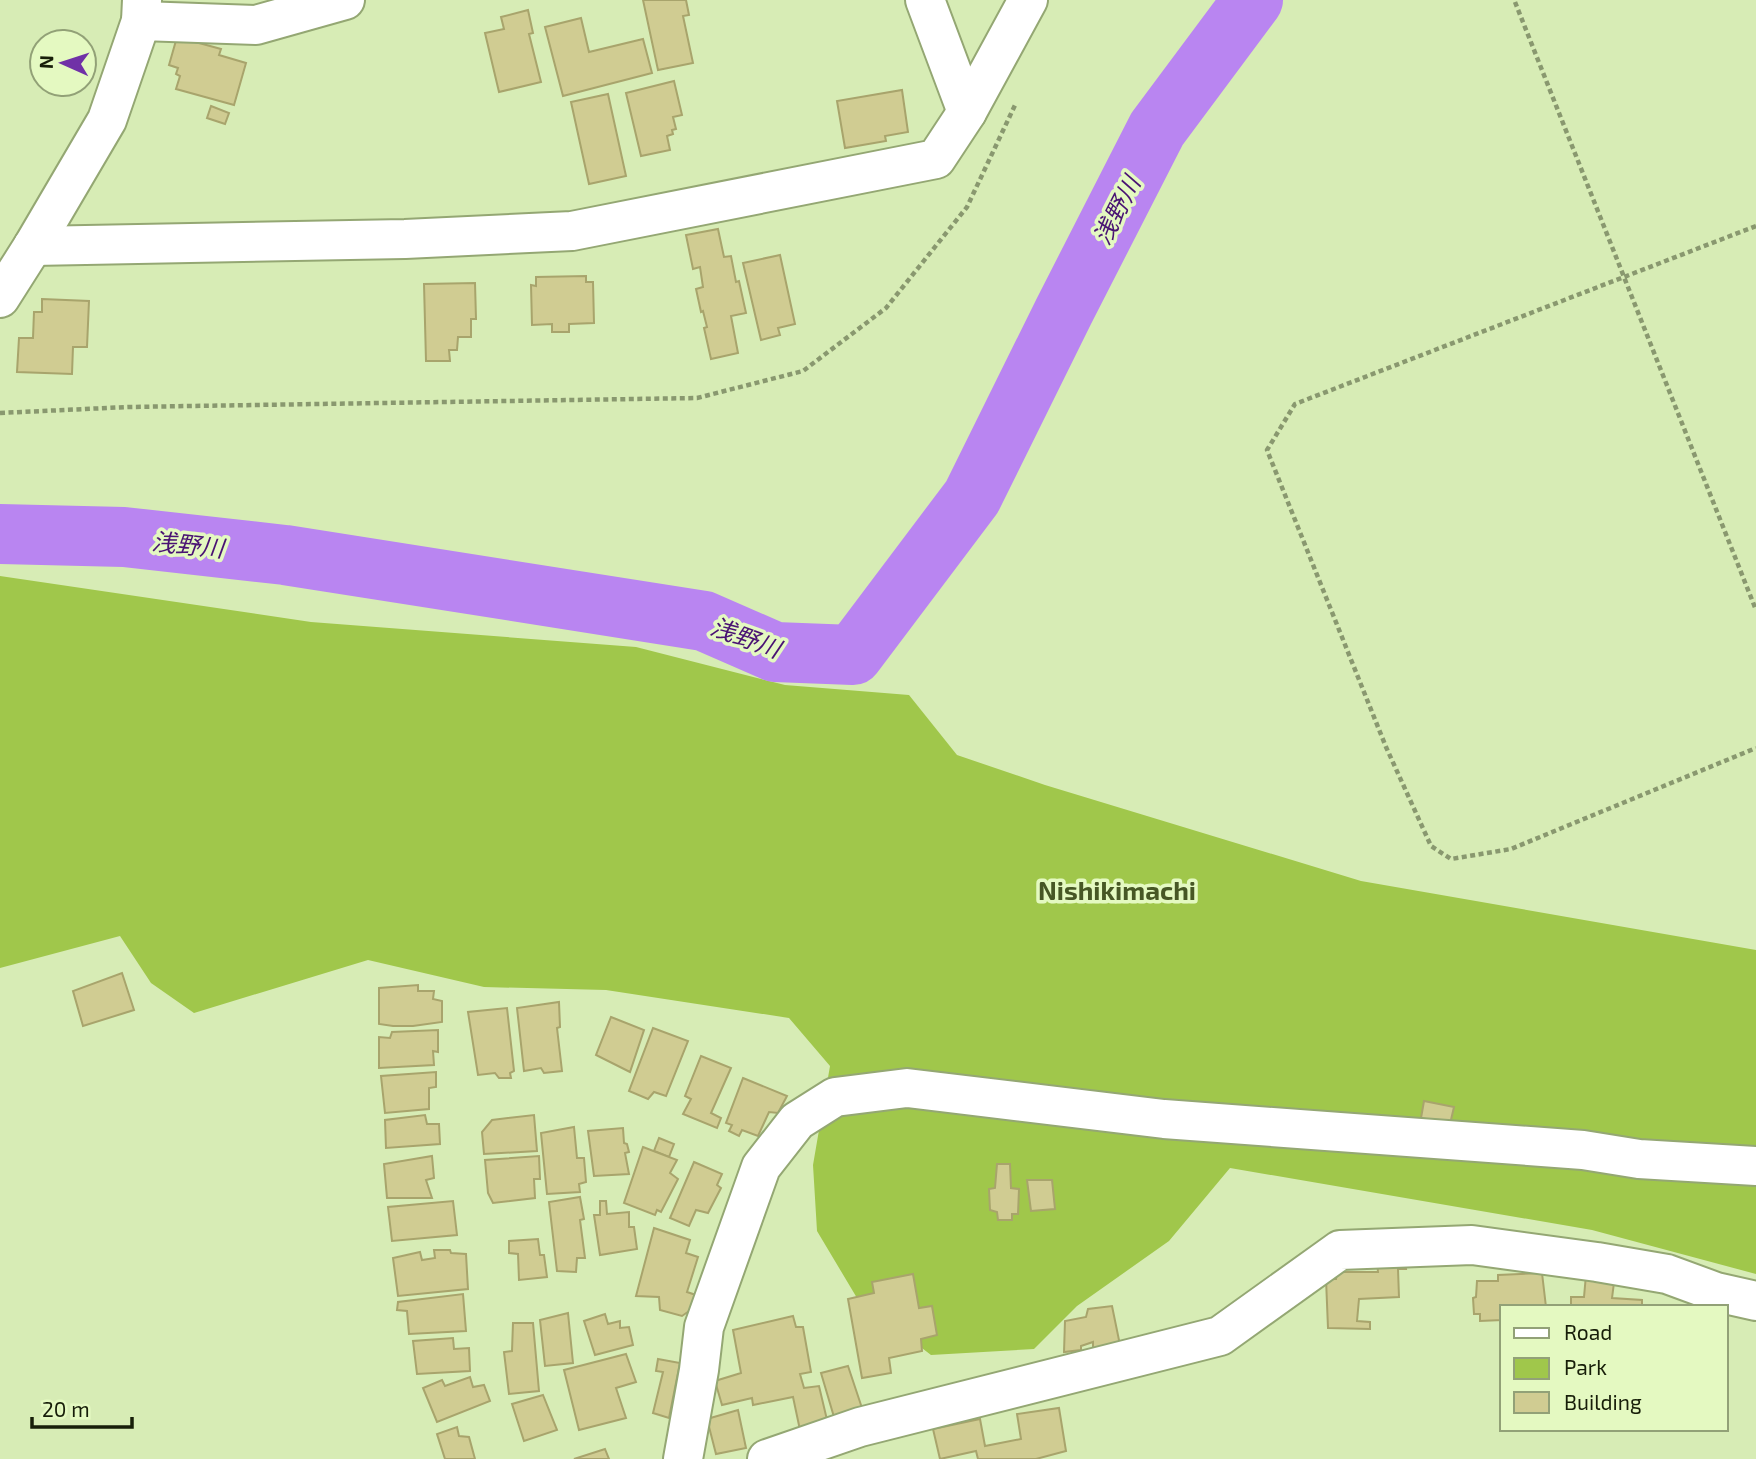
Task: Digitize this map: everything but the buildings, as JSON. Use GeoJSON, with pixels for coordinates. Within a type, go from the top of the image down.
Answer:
{"type":"FeatureCollection","features":[{"type":"Feature","properties":{"kind":"street"},"geometry":{"type":"LineString","coordinates":[[0,298],[107,120],[141,11],[256,25],[345,0]]}},
{"type":"Feature","properties":{"kind":"street"},"geometry":{"type":"LineString","coordinates":[[925,0],[967,112]]}},
{"type":"Feature","properties":{"kind":"street"},"geometry":{"type":"LineString","coordinates":[[33,246],[405,239],[572,231],[936,159],[967,112],[1028,0]]}},
{"type":"Feature","properties":{"kind":"street"},"geometry":{"type":"LineString","coordinates":[[683,1459],[704,1327],[761,1167],[797,1121],[835,1097],[907,1087],[1164,1119],[1583,1150],[1639,1159],[1756,1166]]}},
{"type":"Feature","properties":{"kind":"street"},"geometry":{"type":"LineString","coordinates":[[767,1459],[860,1427],[1220,1336],[1340,1250],[1472,1245],[1667,1274],[1716,1292],[1756,1300]]}},
{"type":"Feature","properties":{"kind":"path"},"geometry":{"type":"LineString","coordinates":[[1515,2],[1756,610]]}},
{"type":"Feature","properties":{"kind":"path"},"geometry":{"type":"LineString","coordinates":[[0,413],[128,407],[696,398],[803,371],[886,308],[967,207],[1019,97]]}},
{"type":"Feature","properties":{"kind":"path"},"geometry":{"type":"LineString","coordinates":[[1756,226],[1295,404],[1267,450],[1386,747],[1430,846],[1451,859],[1511,849],[1756,748]]}},
{"type":"Feature","properties":{"kind":"green space"},"geometry":{"type":"Polygon","coordinates":[[[0,576],[311,622],[636,647],[785,685],[909,695],[957,755],[1045,785],[1361,881],[1756,950],[1756,1274],[1592,1230],[1230,1168],[1169,1241],[1077,1306],[1034,1349],[931,1355],[857,1298],[817,1231],[813,1165],[830,1066],[789,1018],[606,990],[484,987],[368,960],[194,1013],[151,983],[120,936],[0,968],[0,576]]]}},
{"type":"Feature","properties":{"kind":"waterway","name":"浅野川"},"geometry":{"type":"LineString","coordinates":[[0,534],[124,537],[285,555],[704,621],[775,652],[853,655],[972,497],[1157,129],[1253,0]]}},
{"type":"Feature","properties":{"kind":"district","name":"Nishikimachi"},"geometry":{"type":"Point","coordinates":[1117,889]}}]}
